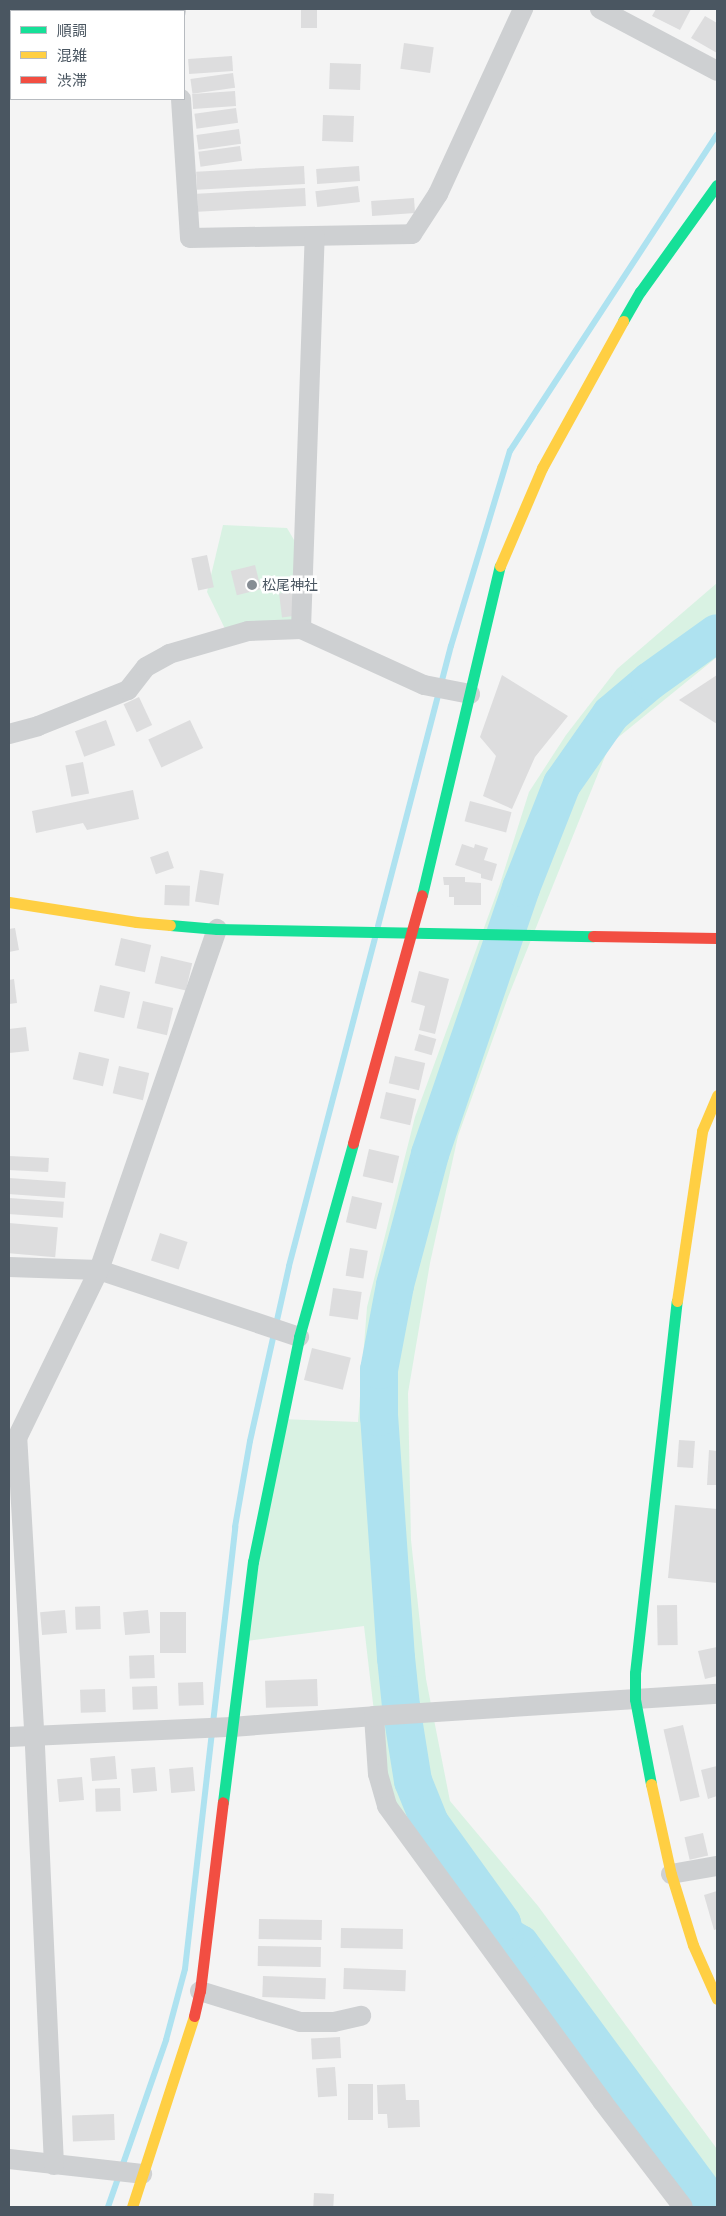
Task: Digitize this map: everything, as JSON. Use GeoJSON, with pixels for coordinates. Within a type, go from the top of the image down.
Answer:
{"type":"FeatureCollection","features":[{"type":"Feature","properties":{"kind":"street"},"geometry":{"type":"LineString","coordinates":[[181,100],[190,238],[412,234],[438,194],[523,9]]}},
{"type":"Feature","properties":{"kind":"street"},"geometry":{"type":"LineString","coordinates":[[600,9],[717,71]]}},
{"type":"Feature","properties":{"kind":"street"},"geometry":{"type":"LineString","coordinates":[[132,2207],[193,2022],[200,1991],[254,1562],[275,1448],[299,1337],[413,931],[498,572],[522,511],[542,468],[609,343],[640,292],[717,185]]}},
{"type":"Feature","properties":{"kind":"street"},"geometry":{"type":"LineString","coordinates":[[301,629],[315,236]]}},
{"type":"Feature","properties":{"kind":"street"},"geometry":{"type":"LineString","coordinates":[[9,734],[38,726],[128,690],[146,667],[169,654],[248,631],[301,629],[424,685],[470,694]]}},
{"type":"Feature","properties":{"kind":"street"},"geometry":{"type":"LineString","coordinates":[[9,902],[136,922],[217,929],[413,931],[717,938]]}},
{"type":"Feature","properties":{"kind":"street"},"geometry":{"type":"LineString","coordinates":[[54,2165],[34,1735],[17,1438],[98,1270],[217,929]]}},
{"type":"Feature","properties":{"kind":"street"},"geometry":{"type":"LineString","coordinates":[[717,1095],[702,1131],[670,1348],[635,1673],[635,1698],[654,1803],[671,1874],[693,1945],[717,1999]]}},
{"type":"Feature","properties":{"kind":"street"},"geometry":{"type":"LineString","coordinates":[[9,1267],[98,1270],[299,1337]]}},
{"type":"Feature","properties":{"kind":"street"},"geometry":{"type":"LineString","coordinates":[[9,1737],[232,1727],[635,1698],[717,1694]]}},
{"type":"Feature","properties":{"kind":"street"},"geometry":{"type":"LineString","coordinates":[[374,1716],[378,1774],[387,1806],[602,2101],[683,2207]]}},
{"type":"Feature","properties":{"kind":"street"},"geometry":{"type":"LineString","coordinates":[[671,1874],[717,1866]]}},
{"type":"Feature","properties":{"kind":"street"},"geometry":{"type":"LineString","coordinates":[[200,1991],[300,2022],[334,2022],[361,2016]]}},
{"type":"Feature","properties":{"kind":"street"},"geometry":{"type":"LineString","coordinates":[[9,2160],[142,2174]]}},
{"type":"Feature","properties":{"kind":"green space"},"geometry":{"type":"Polygon","coordinates":[[[223,525],[287,528],[304,557],[301,629],[229,637],[207,592],[223,525]]]}},
{"type":"Feature","properties":{"kind":"green space"},"geometry":{"type":"Polygon","coordinates":[[[717,583],[717,657],[610,744],[508,997],[458,1136],[430,1263],[408,1393],[411,1540],[426,1679],[450,1801],[538,1906],[717,2149],[717,2207],[683,2207],[384,1798],[364,1626],[247,1641],[281,1419],[358,1422],[367,1307],[415,1117],[500,884],[529,792],[566,735],[617,669],[717,583]]]}},
{"type":"Feature","properties":{"kind":"building"},"geometry":{"type":"Polygon","coordinates":[[[301,9],[317,9],[317,28],[301,28],[301,9]]]}},
{"type":"Feature","properties":{"kind":"building"},"geometry":{"type":"Polygon","coordinates":[[[656,9],[691,9],[680,30],[652,16],[656,9]]]}},
{"type":"Feature","properties":{"kind":"building"},"geometry":{"type":"Polygon","coordinates":[[[705,16],[717,23],[717,53],[691,38],[705,16]]]}},
{"type":"Feature","properties":{"kind":"building"},"geometry":{"type":"Polygon","coordinates":[[[404,43],[434,47],[430,73],[400,69],[404,43]]]}},
{"type":"Feature","properties":{"kind":"building"},"geometry":{"type":"Polygon","coordinates":[[[232,56],[233,71],[189,74],[188,59],[232,56]]]}},
{"type":"Feature","properties":{"kind":"building"},"geometry":{"type":"Polygon","coordinates":[[[330,63],[361,64],[360,90],[329,89],[330,63]]]}},
{"type":"Feature","properties":{"kind":"building"},"geometry":{"type":"Polygon","coordinates":[[[233,73],[235,88],[193,94],[190,79],[233,73]]]}},
{"type":"Feature","properties":{"kind":"building"},"geometry":{"type":"Polygon","coordinates":[[[235,91],[236,106],[193,109],[192,94],[235,91]]]}},
{"type":"Feature","properties":{"kind":"building"},"geometry":{"type":"Polygon","coordinates":[[[236,108],[238,123],[196,129],[194,114],[236,108]]]}},
{"type":"Feature","properties":{"kind":"building"},"geometry":{"type":"Polygon","coordinates":[[[323,115],[354,116],[353,142],[322,141],[323,115]]]}},
{"type":"Feature","properties":{"kind":"building"},"geometry":{"type":"Polygon","coordinates":[[[239,129],[241,144],[199,150],[196,135],[239,129]]]}},
{"type":"Feature","properties":{"kind":"building"},"geometry":{"type":"Polygon","coordinates":[[[240,146],[242,161],[200,167],[198,152],[240,146]]]}},
{"type":"Feature","properties":{"kind":"building"},"geometry":{"type":"Polygon","coordinates":[[[304,166],[305,184],[197,190],[196,172],[304,166]]]}},
{"type":"Feature","properties":{"kind":"building"},"geometry":{"type":"Polygon","coordinates":[[[359,166],[360,181],[317,184],[316,169],[359,166]]]}},
{"type":"Feature","properties":{"kind":"building"},"geometry":{"type":"Polygon","coordinates":[[[358,186],[360,202],[317,207],[315,191],[358,186]]]}},
{"type":"Feature","properties":{"kind":"building"},"geometry":{"type":"Polygon","coordinates":[[[305,188],[306,206],[198,212],[197,194],[305,188]]]}},
{"type":"Feature","properties":{"kind":"building"},"geometry":{"type":"Polygon","coordinates":[[[414,198],[415,213],[372,216],[371,201],[414,198]]]}},
{"type":"Feature","properties":{"kind":"building"},"geometry":{"type":"Polygon","coordinates":[[[207,555],[214,587],[198,591],[191,558],[207,555]]]}},
{"type":"Feature","properties":{"kind":"building"},"geometry":{"type":"Polygon","coordinates":[[[255,565],[261,589],[237,595],[231,571],[255,565]]]}},
{"type":"Feature","properties":{"kind":"building"},"geometry":{"type":"Polygon","coordinates":[[[292,592],[295,616],[282,617],[279,594],[292,592]]]}},
{"type":"Feature","properties":{"kind":"building"},"geometry":{"type":"Polygon","coordinates":[[[502,675],[568,716],[535,757],[512,809],[483,796],[496,756],[480,737],[502,675]]]}},
{"type":"Feature","properties":{"kind":"building"},"geometry":{"type":"Polygon","coordinates":[[[717,675],[717,724],[679,700],[717,675]]]}},
{"type":"Feature","properties":{"kind":"building"},"geometry":{"type":"Polygon","coordinates":[[[139,697],[152,725],[137,732],[124,704],[139,697]]]}},
{"type":"Feature","properties":{"kind":"building"},"geometry":{"type":"Polygon","coordinates":[[[106,720],[115,745],[84,757],[75,731],[106,720]]]}},
{"type":"Feature","properties":{"kind":"building"},"geometry":{"type":"Polygon","coordinates":[[[190,720],[203,748],[161,768],[148,739],[190,720]]]}},
{"type":"Feature","properties":{"kind":"building"},"geometry":{"type":"Polygon","coordinates":[[[83,762],[89,793],[71,797],[65,765],[83,762]]]}},
{"type":"Feature","properties":{"kind":"building"},"geometry":{"type":"Polygon","coordinates":[[[133,790],[139,819],[87,830],[83,823],[36,833],[32,811],[133,790]]]}},
{"type":"Feature","properties":{"kind":"building"},"geometry":{"type":"Polygon","coordinates":[[[470,801],[512,812],[506,832],[465,821],[470,801]]]}},
{"type":"Feature","properties":{"kind":"building"},"geometry":{"type":"Polygon","coordinates":[[[462,844],[474,848],[475,844],[488,848],[484,860],[497,864],[492,881],[481,878],[481,874],[455,865],[462,844]]]}},
{"type":"Feature","properties":{"kind":"building"},"geometry":{"type":"Polygon","coordinates":[[[168,851],[174,868],[156,874],[150,857],[168,851]]]}},
{"type":"Feature","properties":{"kind":"building"},"geometry":{"type":"Polygon","coordinates":[[[200,870],[224,874],[219,905],[195,902],[200,870]]]}},
{"type":"Feature","properties":{"kind":"building"},"geometry":{"type":"Polygon","coordinates":[[[443,877],[465,877],[465,882],[481,883],[481,905],[454,905],[454,897],[449,897],[449,885],[444,885],[443,877]]]}},
{"type":"Feature","properties":{"kind":"building"},"geometry":{"type":"Polygon","coordinates":[[[165,885],[190,886],[189,906],[164,905],[165,885]]]}},
{"type":"Feature","properties":{"kind":"building"},"geometry":{"type":"Polygon","coordinates":[[[15,928],[19,950],[9,952],[9,929],[15,928]]]}},
{"type":"Feature","properties":{"kind":"building"},"geometry":{"type":"Polygon","coordinates":[[[121,938],[151,945],[145,972],[115,965],[121,938]]]}},
{"type":"Feature","properties":{"kind":"building"},"geometry":{"type":"Polygon","coordinates":[[[161,956],[192,963],[186,990],[155,983],[161,956]]]}},
{"type":"Feature","properties":{"kind":"building"},"geometry":{"type":"Polygon","coordinates":[[[419,971],[449,979],[435,1034],[419,1030],[425,1006],[411,1002],[419,971]]]}},
{"type":"Feature","properties":{"kind":"building"},"geometry":{"type":"Polygon","coordinates":[[[14,979],[17,1003],[9,1004],[9,980],[14,979]]]}},
{"type":"Feature","properties":{"kind":"building"},"geometry":{"type":"Polygon","coordinates":[[[100,985],[130,992],[124,1018],[94,1011],[100,985]]]}},
{"type":"Feature","properties":{"kind":"building"},"geometry":{"type":"Polygon","coordinates":[[[143,1001],[173,1008],[167,1035],[137,1028],[143,1001]]]}},
{"type":"Feature","properties":{"kind":"building"},"geometry":{"type":"Polygon","coordinates":[[[26,1027],[29,1051],[9,1053],[9,1029],[26,1027]]]}},
{"type":"Feature","properties":{"kind":"building"},"geometry":{"type":"Polygon","coordinates":[[[419,1034],[436,1039],[432,1055],[414,1050],[419,1034]]]}},
{"type":"Feature","properties":{"kind":"building"},"geometry":{"type":"Polygon","coordinates":[[[79,1052],[109,1059],[103,1086],[73,1079],[79,1052]]]}},
{"type":"Feature","properties":{"kind":"building"},"geometry":{"type":"Polygon","coordinates":[[[395,1056],[425,1063],[419,1090],[389,1083],[395,1056]]]}},
{"type":"Feature","properties":{"kind":"building"},"geometry":{"type":"Polygon","coordinates":[[[119,1066],[149,1073],[143,1100],[113,1093],[119,1066]]]}},
{"type":"Feature","properties":{"kind":"building"},"geometry":{"type":"Polygon","coordinates":[[[386,1092],[416,1099],[410,1125],[380,1118],[386,1092]]]}},
{"type":"Feature","properties":{"kind":"building"},"geometry":{"type":"Polygon","coordinates":[[[369,1149],[399,1156],[393,1183],[363,1176],[369,1149]]]}},
{"type":"Feature","properties":{"kind":"building"},"geometry":{"type":"Polygon","coordinates":[[[9,1156],[49,1158],[48,1172],[9,1170],[9,1156]]]}},
{"type":"Feature","properties":{"kind":"building"},"geometry":{"type":"Polygon","coordinates":[[[9,1178],[66,1182],[65,1198],[9,1194],[9,1178]]]}},
{"type":"Feature","properties":{"kind":"building"},"geometry":{"type":"Polygon","coordinates":[[[352,1196],[382,1203],[376,1229],[346,1222],[352,1196]]]}},
{"type":"Feature","properties":{"kind":"building"},"geometry":{"type":"Polygon","coordinates":[[[9,1198],[64,1202],[63,1218],[9,1214],[9,1198]]]}},
{"type":"Feature","properties":{"kind":"building"},"geometry":{"type":"Polygon","coordinates":[[[9,1223],[58,1227],[55,1257],[9,1253],[9,1223]]]}},
{"type":"Feature","properties":{"kind":"building"},"geometry":{"type":"Polygon","coordinates":[[[160,1233],[188,1242],[179,1270],[151,1261],[160,1233]]]}},
{"type":"Feature","properties":{"kind":"building"},"geometry":{"type":"Polygon","coordinates":[[[350,1248],[368,1251],[363,1278],[346,1276],[350,1248]]]}},
{"type":"Feature","properties":{"kind":"building"},"geometry":{"type":"Polygon","coordinates":[[[333,1288],[362,1292],[358,1320],[329,1316],[333,1288]]]}},
{"type":"Feature","properties":{"kind":"building"},"geometry":{"type":"Polygon","coordinates":[[[312,1348],[351,1358],[343,1390],[304,1380],[312,1348]]]}},
{"type":"Feature","properties":{"kind":"building"},"geometry":{"type":"Polygon","coordinates":[[[679,1440],[695,1441],[693,1468],[677,1467],[679,1440]]]}},
{"type":"Feature","properties":{"kind":"building"},"geometry":{"type":"Polygon","coordinates":[[[709,1450],[717,1451],[717,1485],[707,1485],[709,1450]]]}},
{"type":"Feature","properties":{"kind":"building"},"geometry":{"type":"Polygon","coordinates":[[[675,1505],[717,1509],[717,1583],[668,1578],[675,1505]]]}},
{"type":"Feature","properties":{"kind":"building"},"geometry":{"type":"Polygon","coordinates":[[[657,1605],[677,1605],[678,1645],[658,1645],[657,1605]]]}},
{"type":"Feature","properties":{"kind":"building"},"geometry":{"type":"Polygon","coordinates":[[[100,1606],[101,1629],[76,1630],[75,1607],[100,1606]]]}},
{"type":"Feature","properties":{"kind":"building"},"geometry":{"type":"Polygon","coordinates":[[[65,1610],[67,1633],[42,1635],[40,1612],[65,1610]]]}},
{"type":"Feature","properties":{"kind":"building"},"geometry":{"type":"Polygon","coordinates":[[[148,1610],[150,1633],[125,1635],[123,1612],[148,1610]]]}},
{"type":"Feature","properties":{"kind":"building"},"geometry":{"type":"Polygon","coordinates":[[[160,1612],[186,1612],[186,1653],[160,1653],[160,1612]]]}},
{"type":"Feature","properties":{"kind":"building"},"geometry":{"type":"Polygon","coordinates":[[[717,1647],[717,1676],[705,1679],[698,1651],[717,1647]]]}},
{"type":"Feature","properties":{"kind":"building"},"geometry":{"type":"Polygon","coordinates":[[[154,1655],[155,1678],[130,1679],[129,1656],[154,1655]]]}},
{"type":"Feature","properties":{"kind":"building"},"geometry":{"type":"Polygon","coordinates":[[[317,1679],[318,1706],[266,1708],[265,1681],[317,1679]]]}},
{"type":"Feature","properties":{"kind":"building"},"geometry":{"type":"Polygon","coordinates":[[[203,1682],[204,1705],[179,1706],[178,1683],[203,1682]]]}},
{"type":"Feature","properties":{"kind":"building"},"geometry":{"type":"Polygon","coordinates":[[[157,1686],[158,1709],[133,1710],[132,1687],[157,1686]]]}},
{"type":"Feature","properties":{"kind":"building"},"geometry":{"type":"Polygon","coordinates":[[[105,1689],[106,1712],[81,1713],[80,1690],[105,1689]]]}},
{"type":"Feature","properties":{"kind":"building"},"geometry":{"type":"Polygon","coordinates":[[[683,1725],[700,1797],[680,1802],[664,1729],[683,1725]]]}},
{"type":"Feature","properties":{"kind":"building"},"geometry":{"type":"Polygon","coordinates":[[[115,1756],[117,1779],[92,1781],[90,1758],[115,1756]]]}},
{"type":"Feature","properties":{"kind":"building"},"geometry":{"type":"Polygon","coordinates":[[[717,1766],[717,1796],[708,1799],[701,1770],[717,1766]]]}},
{"type":"Feature","properties":{"kind":"building"},"geometry":{"type":"Polygon","coordinates":[[[155,1767],[157,1791],[133,1793],[131,1769],[155,1767]]]}},
{"type":"Feature","properties":{"kind":"building"},"geometry":{"type":"Polygon","coordinates":[[[193,1767],[195,1791],[171,1793],[169,1769],[193,1767]]]}},
{"type":"Feature","properties":{"kind":"building"},"geometry":{"type":"Polygon","coordinates":[[[82,1777],[84,1800],[59,1802],[57,1779],[82,1777]]]}},
{"type":"Feature","properties":{"kind":"building"},"geometry":{"type":"Polygon","coordinates":[[[120,1788],[121,1811],[96,1812],[95,1789],[120,1788]]]}},
{"type":"Feature","properties":{"kind":"building"},"geometry":{"type":"Polygon","coordinates":[[[703,1833],[708,1855],[690,1860],[684,1837],[703,1833]]]}},
{"type":"Feature","properties":{"kind":"building"},"geometry":{"type":"Polygon","coordinates":[[[717,1891],[717,1929],[714,1930],[704,1895],[717,1891]]]}},
{"type":"Feature","properties":{"kind":"building"},"geometry":{"type":"Polygon","coordinates":[[[259,1919],[322,1920],[322,1940],[259,1939],[259,1919]]]}},
{"type":"Feature","properties":{"kind":"building"},"geometry":{"type":"Polygon","coordinates":[[[341,1928],[403,1929],[403,1949],[341,1948],[341,1928]]]}},
{"type":"Feature","properties":{"kind":"building"},"geometry":{"type":"Polygon","coordinates":[[[258,1946],[321,1947],[321,1967],[258,1966],[258,1946]]]}},
{"type":"Feature","properties":{"kind":"building"},"geometry":{"type":"Polygon","coordinates":[[[344,1968],[406,1970],[405,1991],[343,1989],[344,1968]]]}},
{"type":"Feature","properties":{"kind":"building"},"geometry":{"type":"Polygon","coordinates":[[[263,1976],[326,1978],[325,1999],[262,1997],[263,1976]]]}},
{"type":"Feature","properties":{"kind":"building"},"geometry":{"type":"Polygon","coordinates":[[[340,2037],[341,2058],[312,2059],[311,2039],[340,2037]]]}},
{"type":"Feature","properties":{"kind":"building"},"geometry":{"type":"Polygon","coordinates":[[[335,2067],[337,2096],[318,2097],[316,2068],[335,2067]]]}},
{"type":"Feature","properties":{"kind":"building"},"geometry":{"type":"Polygon","coordinates":[[[348,2084],[373,2084],[373,2120],[348,2120],[348,2084]]]}},
{"type":"Feature","properties":{"kind":"building"},"geometry":{"type":"Polygon","coordinates":[[[405,2084],[406,2100],[419,2100],[420,2127],[388,2128],[387,2114],[378,2114],[377,2085],[405,2084]]]}},
{"type":"Feature","properties":{"kind":"building"},"geometry":{"type":"Polygon","coordinates":[[[114,2114],[115,2140],[73,2141],[72,2115],[114,2114]]]}},
{"type":"Feature","properties":{"kind":"building"},"geometry":{"type":"Polygon","coordinates":[[[314,2193],[334,2194],[333,2207],[313,2207],[314,2193]]]}},
{"type":"Feature","properties":{"kind":"waterway"},"geometry":{"type":"LineString","coordinates":[[378,926],[451,646],[510,451],[717,135]]}},
{"type":"Feature","properties":{"kind":"waterway"},"geometry":{"type":"LineString","coordinates":[[714,2207],[520,1944],[505,1935],[502,1923],[430,1823],[413,1781],[401,1706],[396,1658],[379,1417],[379,1370],[395,1285],[430,1154],[521,888],[562,784],[611,714],[650,681],[717,633]]}},
{"type":"Feature","properties":{"kind":"waterway"},"geometry":{"type":"LineString","coordinates":[[108,2207],[166,2040],[185,1969],[235,1527],[250,1441],[289,1266],[375,938]]}},
{"type":"Feature","properties":{"kind":"traffic: fast"},"geometry":{"type":"LineString","coordinates":[[623,321],[640,292],[717,185]]}},
{"type":"Feature","properties":{"kind":"traffic: fast"},"geometry":{"type":"LineString","coordinates":[[422,895],[500,566]]}},
{"type":"Feature","properties":{"kind":"traffic: fast"},"geometry":{"type":"LineString","coordinates":[[170,925],[217,929],[593,936]]}},
{"type":"Feature","properties":{"kind":"traffic: fast"},"geometry":{"type":"LineString","coordinates":[[223,1802],[253,1562],[299,1337],[353,1143]]}},
{"type":"Feature","properties":{"kind":"traffic: fast"},"geometry":{"type":"LineString","coordinates":[[651,1784],[635,1699],[635,1673],[677,1301]]}},
{"type":"Feature","properties":{"kind":"traffic: slow"},"geometry":{"type":"LineString","coordinates":[[500,566],[542,468],[623,321]]}},
{"type":"Feature","properties":{"kind":"traffic: slow"},"geometry":{"type":"LineString","coordinates":[[9,902],[136,922],[170,925]]}},
{"type":"Feature","properties":{"kind":"traffic: slow"},"geometry":{"type":"LineString","coordinates":[[677,1301],[702,1131],[717,1095]]}},
{"type":"Feature","properties":{"kind":"traffic: slow"},"geometry":{"type":"LineString","coordinates":[[651,1784],[671,1874],[693,1945],[717,1999]]}},
{"type":"Feature","properties":{"kind":"traffic: slow"},"geometry":{"type":"LineString","coordinates":[[132,2207],[194,2016]]}},
{"type":"Feature","properties":{"kind":"traffic: jam"},"geometry":{"type":"LineString","coordinates":[[353,1143],[422,895]]}},
{"type":"Feature","properties":{"kind":"traffic: jam"},"geometry":{"type":"LineString","coordinates":[[593,936],[717,938]]}},
{"type":"Feature","properties":{"kind":"traffic: jam"},"geometry":{"type":"LineString","coordinates":[[194,2016],[200,1991],[223,1802]]}},
{"type":"Feature","properties":{"kind":"place","name":"松尾神社"},"geometry":{"type":"Point","coordinates":[252,585]}}]}
